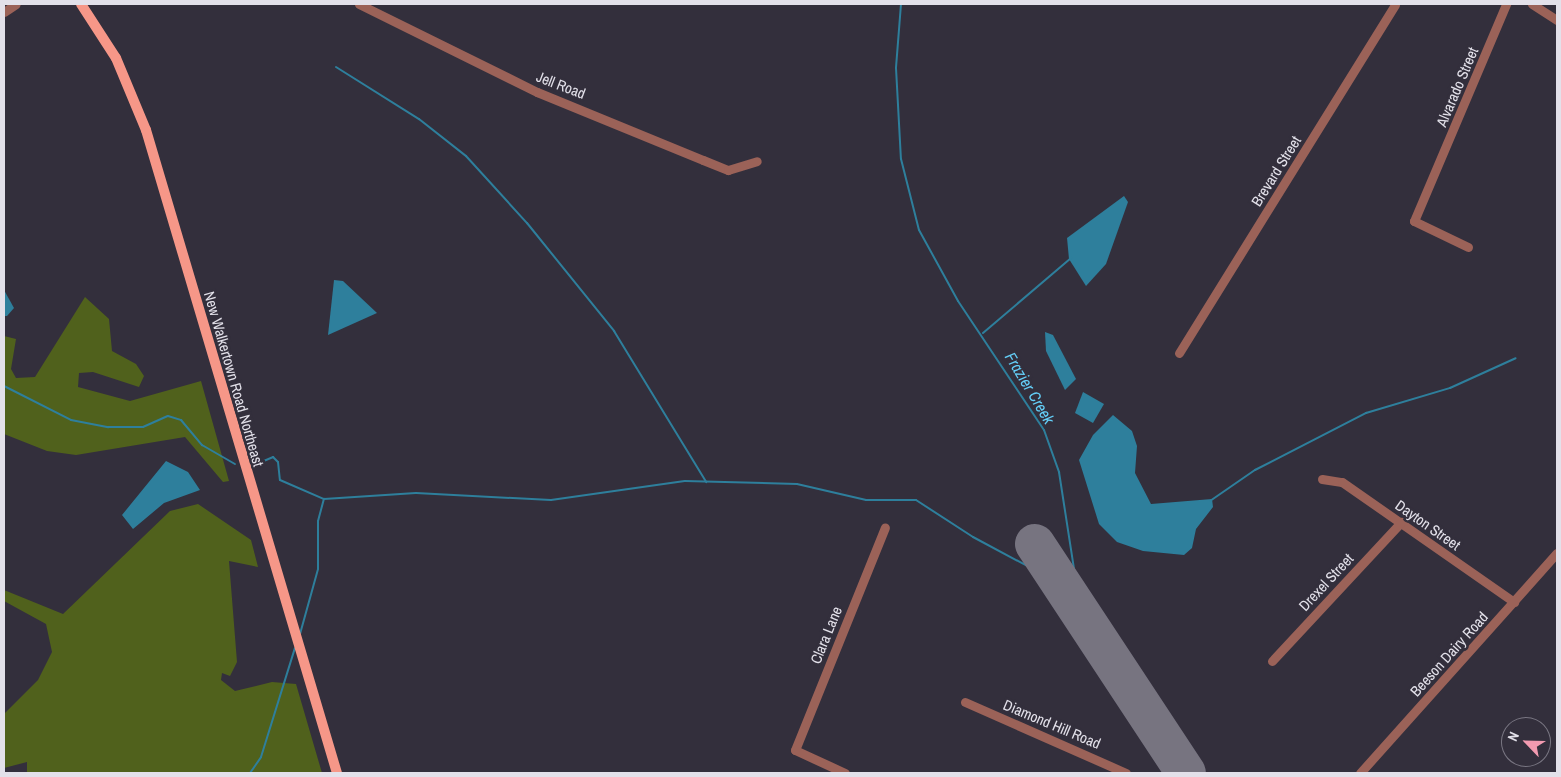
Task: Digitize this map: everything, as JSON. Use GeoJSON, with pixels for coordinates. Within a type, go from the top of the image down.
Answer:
{"type":"FeatureCollection","features":[{"type":"Feature","properties":{"kind":"main road","name":"New Walkertown Road Northeast"},"geometry":{"type":"LineString","coordinates":[[81,4],[116,58],[146,130],[337,773]]}},
{"type":"Feature","properties":{"kind":"street"},"geometry":{"type":"LineString","coordinates":[[4,12],[16,4]]}},
{"type":"Feature","properties":{"kind":"street","name":"Jell Road"},"geometry":{"type":"LineString","coordinates":[[359,4],[537,92],[728,170],[757,160]]}},
{"type":"Feature","properties":{"kind":"street","name":"Brevard Street"},"geometry":{"type":"LineString","coordinates":[[1179,353],[1395,4]]}},
{"type":"Feature","properties":{"kind":"street","name":"Alvarado Street"},"geometry":{"type":"LineString","coordinates":[[1468,247],[1414,221],[1433,181],[1506,4]]}},
{"type":"Feature","properties":{"kind":"street"},"geometry":{"type":"LineString","coordinates":[[1532,4],[1557,20]]}},
{"type":"Feature","properties":{"kind":"street","name":"Dayton Street"},"geometry":{"type":"LineString","coordinates":[[1322,479],[1342,482],[1514,602]]}},
{"type":"Feature","properties":{"kind":"street","name":"Drexel Street"},"geometry":{"type":"LineString","coordinates":[[1272,661],[1401,522]]}},
{"type":"Feature","properties":{"kind":"street","name":"Clara Lane"},"geometry":{"type":"LineString","coordinates":[[845,773],[794,750],[886,527]]}},
{"type":"Feature","properties":{"kind":"street","name":"Beeson Dairy Road"},"geometry":{"type":"LineString","coordinates":[[1360,773],[1557,553]]}},
{"type":"Feature","properties":{"kind":"street","name":"Diamond Hill Road"},"geometry":{"type":"LineString","coordinates":[[965,702],[1127,772]]}},
{"type":"Feature","properties":{"kind":"green space"},"geometry":{"type":"Polygon","coordinates":[[[85,297],[109,319],[112,351],[136,364],[144,376],[139,387],[93,372],[79,373],[78,387],[130,401],[201,381],[229,481],[223,482],[185,437],[76,455],[47,451],[4,434],[4,336],[16,339],[11,369],[16,378],[35,377],[85,297]]]}},
{"type":"Feature","properties":{"kind":"green space"},"geometry":{"type":"Polygon","coordinates":[[[198,504],[251,540],[258,567],[229,561],[237,662],[230,676],[222,673],[221,680],[235,691],[272,682],[296,684],[322,773],[27,773],[27,762],[4,768],[4,714],[38,680],[52,652],[46,624],[4,601],[4,590],[63,614],[170,511],[198,504]]]}},
{"type":"Feature","properties":{"kind":"water"},"geometry":{"type":"Polygon","coordinates":[[[1124,196],[1128,202],[1106,264],[1086,286],[1069,259],[1067,238],[1124,196]]]}},
{"type":"Feature","properties":{"kind":"water"},"geometry":{"type":"Polygon","coordinates":[[[334,280],[343,281],[377,313],[328,335],[334,280]]]}},
{"type":"Feature","properties":{"kind":"water"},"geometry":{"type":"Polygon","coordinates":[[[4,290],[14,308],[7,316],[4,316],[4,290]]]}},
{"type":"Feature","properties":{"kind":"water"},"geometry":{"type":"Polygon","coordinates":[[[1045,332],[1053,335],[1076,379],[1065,390],[1046,351],[1045,332]]]}},
{"type":"Feature","properties":{"kind":"water"},"geometry":{"type":"Polygon","coordinates":[[[1083,392],[1104,404],[1093,423],[1075,413],[1083,392]]]}},
{"type":"Feature","properties":{"kind":"water"},"geometry":{"type":"Polygon","coordinates":[[[1113,415],[1132,431],[1137,446],[1135,473],[1151,504],[1212,499],[1213,507],[1196,529],[1192,548],[1184,555],[1143,551],[1117,542],[1099,524],[1079,460],[1093,435],[1113,415]]]}},
{"type":"Feature","properties":{"kind":"water"},"geometry":{"type":"Polygon","coordinates":[[[166,461],[188,472],[200,490],[164,503],[133,529],[122,515],[166,461]]]}},
{"type":"Feature","properties":{"kind":"waterway","name":"Frazier Creek"},"geometry":{"type":"LineString","coordinates":[[901,4],[896,68],[901,159],[919,230],[958,301],[1044,430],[1059,472],[1080,607],[1126,696],[1155,740],[1185,773]]}},
{"type":"Feature","properties":{"kind":"waterway"},"geometry":{"type":"LineString","coordinates":[[336,67],[419,119],[466,156],[527,223],[614,331],[706,482]]}},
{"type":"Feature","properties":{"kind":"waterway"},"geometry":{"type":"LineString","coordinates":[[983,333],[1071,258]]}},
{"type":"Feature","properties":{"kind":"waterway"},"geometry":{"type":"LineString","coordinates":[[1210,501],[1255,470],[1366,413],[1450,388],[1516,358]]}},
{"type":"Feature","properties":{"kind":"waterway"},"geometry":{"type":"LineString","coordinates":[[4,386],[71,420],[108,427],[143,427],[168,416],[181,420],[202,445],[235,464]]}},
{"type":"Feature","properties":{"kind":"waterway"},"geometry":{"type":"LineString","coordinates":[[252,466],[273,457],[278,462],[280,480],[324,499],[416,493],[551,500],[685,481],[797,484],[866,500],[916,500],[973,537],[1076,592]]}},
{"type":"Feature","properties":{"kind":"waterway"},"geometry":{"type":"LineString","coordinates":[[300,634],[318,569],[318,521],[324,499]]}},
{"type":"Feature","properties":{"kind":"waterway"},"geometry":{"type":"LineString","coordinates":[[250,773],[261,757],[295,648]]}},
{"type":"Feature","properties":{"kind":"runway"},"geometry":{"type":"LineString","coordinates":[[1035,544],[1186,773]]}}]}
